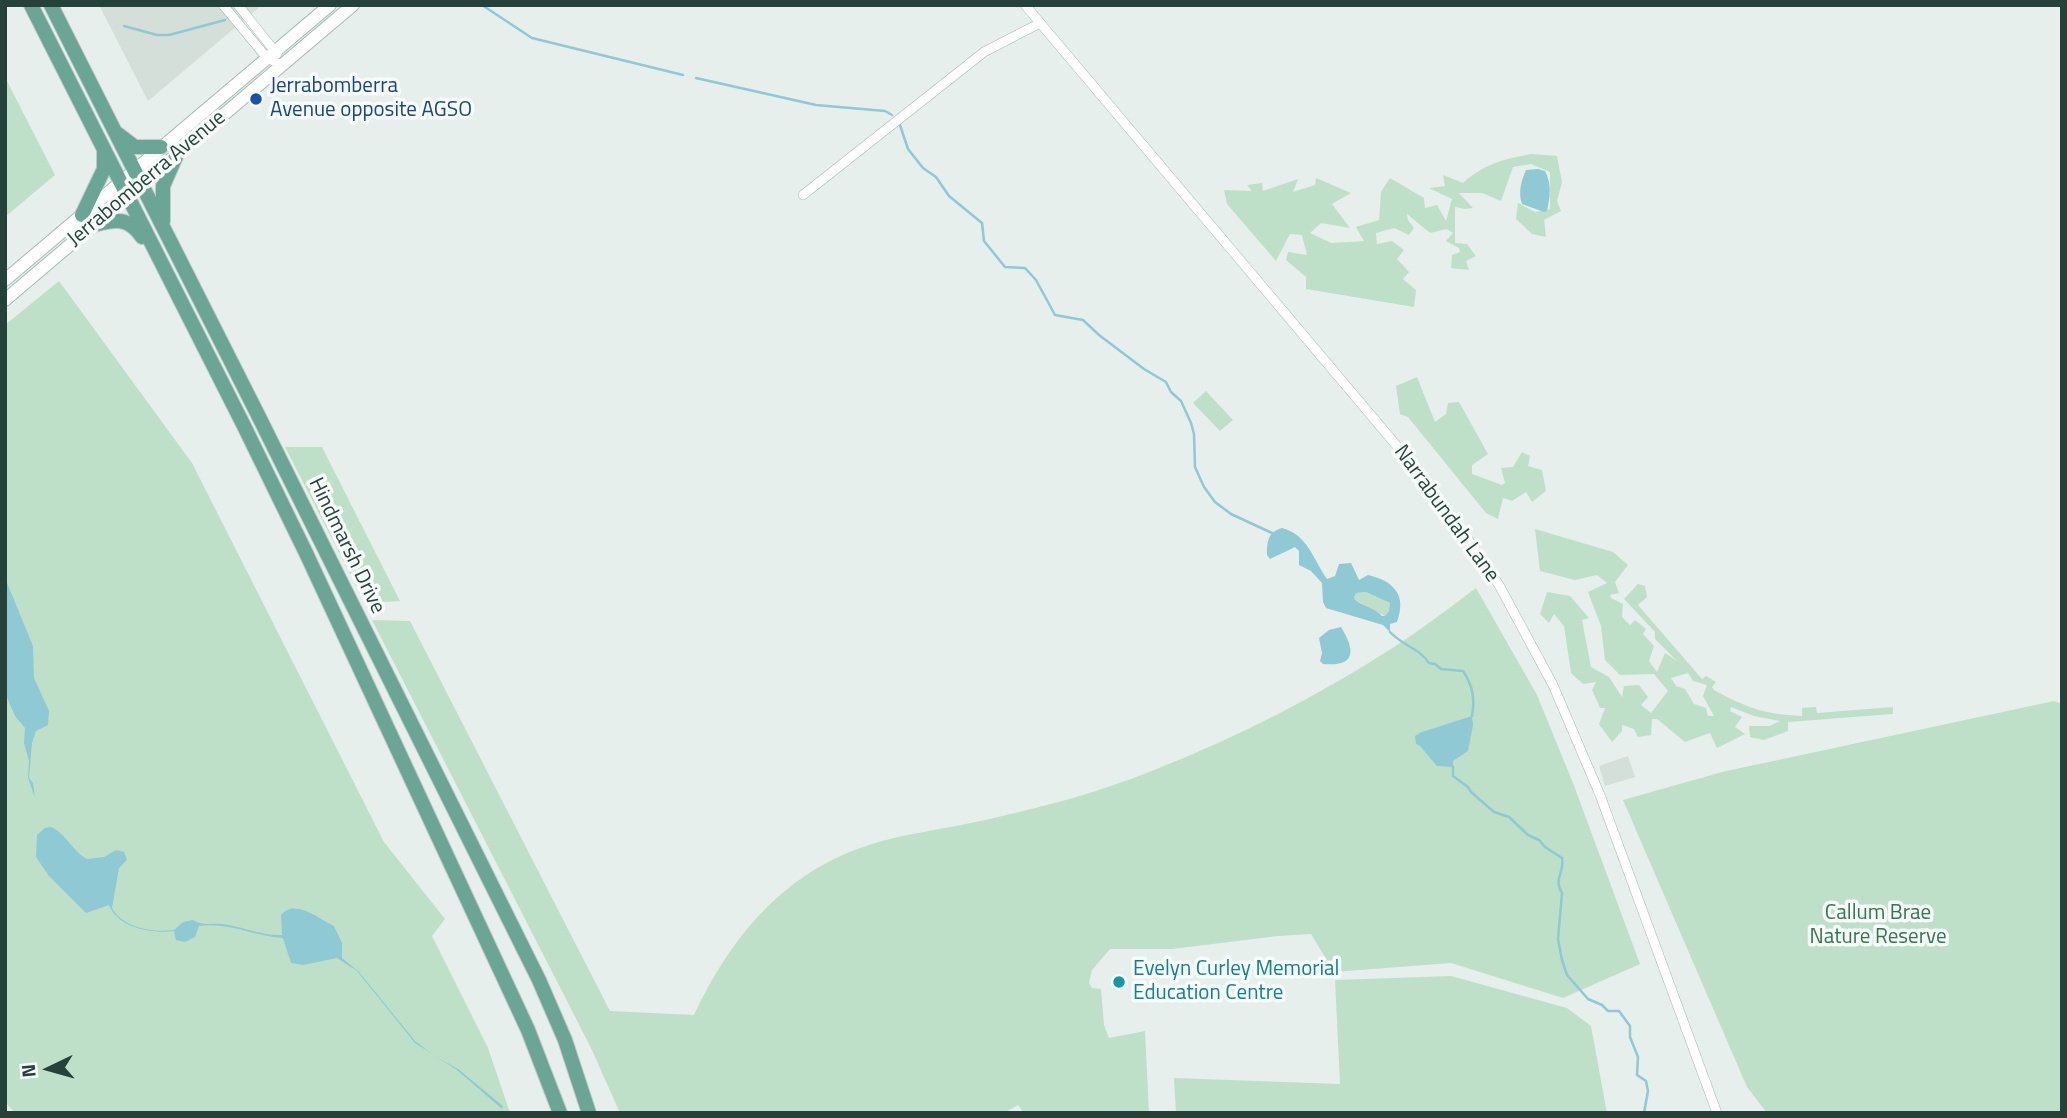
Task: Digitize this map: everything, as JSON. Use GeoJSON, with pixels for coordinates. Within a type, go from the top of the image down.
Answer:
{"type":"FeatureCollection","features":[{"type":"Feature","properties":{"kind":"main road","name":"Hindmarsh Drive"},"geometry":{"type":"LineString","coordinates":[[31,5],[244,426],[338,620],[528,1030],[560,1113]]}},
{"type":"Feature","properties":{"kind":"main road","name":"Hindmarsh Drive"},"geometry":{"type":"LineString","coordinates":[[51,5],[539,980],[565,1040],[589,1113]]}},
{"type":"Feature","properties":{"kind":"main road"},"geometry":{"type":"LineString","coordinates":[[114,131],[135,147],[161,147]]}},
{"type":"Feature","properties":{"kind":"main road"},"geometry":{"type":"LineString","coordinates":[[104,150],[104,169],[88,220],[116,220],[133,225],[171,282]]}},
{"type":"Feature","properties":{"kind":"main road"},"geometry":{"type":"LineString","coordinates":[[167,237],[162,208],[163,186],[178,152]]}},
{"type":"Feature","properties":{"kind":"main road"},"geometry":{"type":"LineString","coordinates":[[338,620],[354,610]]}},
{"type":"Feature","properties":{"kind":"street"},"geometry":{"type":"LineString","coordinates":[[223,5],[282,65]]}},
{"type":"Feature","properties":{"kind":"street"},"geometry":{"type":"LineString","coordinates":[[238,5],[272,54]]}},
{"type":"Feature","properties":{"kind":"street","name":"Jerrabomberra Avenue"},"geometry":{"type":"LineString","coordinates":[[5,300],[88,220],[134,169],[330,5]]}},
{"type":"Feature","properties":{"kind":"street","name":"Jerrabomberra Avenue"},"geometry":{"type":"LineString","coordinates":[[5,280],[141,185],[354,5]]}},
{"type":"Feature","properties":{"kind":"street","name":"Narrabundah Lane"},"geometry":{"type":"LineString","coordinates":[[1025,5],[1407,458],[1499,585],[1536,652],[1577,738],[1717,1113]]}},
{"type":"Feature","properties":{"kind":"street"},"geometry":{"type":"LineString","coordinates":[[803,195],[984,52],[1040,23]]}},
{"type":"Feature","properties":{"kind":"street"},"geometry":{"type":"LineString","coordinates":[[292,37],[302,48]]}},
{"type":"Feature","properties":{"kind":"shaded area"},"geometry":{"type":"Polygon","coordinates":[[[99,5],[262,5],[148,101],[99,5]]]}},
{"type":"Feature","properties":{"kind":"shaded area"},"geometry":{"type":"Polygon","coordinates":[[[1628,756],[1635,777],[1605,786],[1599,766],[1628,756]]]}},
{"type":"Feature","properties":{"kind":"green space"},"geometry":{"type":"Polygon","coordinates":[[[5,77],[55,175],[5,217],[5,77]]]}},
{"type":"Feature","properties":{"kind":"green space"},"geometry":{"type":"Polygon","coordinates":[[[1531,154],[1557,156],[1562,182],[1557,201],[1561,211],[1544,220],[1546,237],[1532,234],[1516,219],[1518,203],[1535,212],[1550,209],[1550,172],[1531,164],[1513,167],[1501,201],[1482,193],[1459,193],[1473,208],[1455,207],[1455,243],[1467,244],[1476,256],[1466,261],[1469,270],[1451,268],[1452,255],[1460,252],[1459,248],[1446,241],[1453,233],[1447,229],[1430,233],[1407,214],[1414,228],[1409,235],[1394,228],[1376,233],[1377,244],[1392,241],[1404,250],[1397,259],[1409,272],[1403,279],[1416,290],[1414,307],[1306,289],[1306,277],[1286,260],[1288,252],[1307,255],[1302,235],[1290,234],[1276,261],[1227,204],[1224,190],[1252,191],[1247,185],[1262,183],[1263,191],[1298,179],[1293,192],[1315,185],[1316,178],[1351,193],[1332,204],[1350,228],[1321,223],[1310,233],[1331,243],[1364,241],[1356,227],[1379,220],[1381,192],[1390,178],[1424,198],[1425,208],[1437,205],[1446,221],[1452,199],[1429,188],[1445,186],[1443,175],[1463,183],[1495,163],[1531,154]]]}},
{"type":"Feature","properties":{"kind":"green space"},"geometry":{"type":"Polygon","coordinates":[[[59,281],[192,463],[384,842],[445,919],[432,936],[488,1048],[510,1113],[15,1113],[5,1102],[5,325],[59,281]]]}},
{"type":"Feature","properties":{"kind":"green space"},"geometry":{"type":"Polygon","coordinates":[[[1417,377],[1435,422],[1446,414],[1448,403],[1459,402],[1488,454],[1472,465],[1472,474],[1502,485],[1505,483],[1501,468],[1513,467],[1522,452],[1530,456],[1528,466],[1542,470],[1546,491],[1532,502],[1526,492],[1512,501],[1503,498],[1498,519],[1486,513],[1408,417],[1400,414],[1396,386],[1417,377]]]}},
{"type":"Feature","properties":{"kind":"green space"},"geometry":{"type":"Polygon","coordinates":[[[1206,391],[1233,420],[1220,431],[1193,403],[1206,391]]]}},
{"type":"Feature","properties":{"kind":"green space"},"geometry":{"type":"Polygon","coordinates":[[[285,447],[322,447],[400,601],[365,603],[285,447]]]}},
{"type":"Feature","properties":{"kind":"green space"},"geometry":{"type":"Polygon","coordinates":[[[1535,529],[1613,552],[1628,565],[1615,582],[1619,593],[1610,595],[1611,598],[1623,604],[1622,617],[1630,625],[1635,620],[1646,629],[1643,634],[1654,646],[1649,661],[1657,672],[1665,653],[1677,661],[1655,639],[1655,632],[1624,599],[1638,584],[1645,586],[1647,597],[1638,605],[1702,679],[1706,676],[1716,682],[1712,687],[1714,690],[1746,706],[1766,712],[1802,716],[1802,708],[1816,707],[1817,713],[1893,707],[1893,714],[1788,722],[1788,731],[1764,740],[1750,737],[1749,726],[1770,726],[1780,721],[1754,716],[1731,707],[1730,711],[1742,717],[1735,727],[1745,734],[1717,748],[1710,733],[1685,742],[1657,719],[1652,719],[1651,735],[1638,737],[1634,729],[1622,725],[1622,731],[1612,742],[1599,724],[1605,708],[1600,708],[1592,690],[1596,682],[1583,684],[1571,673],[1564,626],[1554,614],[1549,623],[1540,614],[1547,592],[1570,596],[1589,618],[1582,620],[1591,667],[1609,677],[1622,697],[1624,686],[1639,685],[1648,697],[1641,705],[1651,713],[1668,691],[1654,674],[1620,675],[1605,660],[1601,626],[1588,592],[1607,583],[1597,575],[1575,580],[1540,571],[1535,529]],[[1688,673],[1671,678],[1676,686],[1685,689],[1694,704],[1706,708],[1708,716],[1714,716],[1703,696],[1707,685],[1693,681],[1688,673]]]}},
{"type":"Feature","properties":{"kind":"green space"},"geometry":{"type":"Polygon","coordinates":[[[1476,588],[1537,695],[1573,783],[1640,964],[1563,998],[1451,963],[1334,972],[1311,934],[1172,949],[1110,949],[1092,970],[1089,983],[1092,988],[1101,989],[1104,1025],[1109,1038],[1145,1031],[1149,1113],[1024,1113],[1018,1105],[1004,1113],[620,1113],[591,1048],[372,620],[410,621],[610,1011],[694,1015],[726,958],[744,933],[787,889],[813,871],[872,844],[1063,801],[1132,779],[1185,757],[1247,730],[1307,699],[1404,640],[1476,588]]]}},
{"type":"Feature","properties":{"kind":"green space"},"geometry":{"type":"Polygon","coordinates":[[[1366,592],[1390,603],[1385,616],[1354,598],[1356,593],[1366,592]]]}},
{"type":"Feature","properties":{"kind":"green space","name":"Callum Brae Nature Reserve"},"geometry":{"type":"Polygon","coordinates":[[[2054,701],[2062,704],[2062,1113],[1767,1113],[1747,1087],[1623,800],[1722,772],[2054,701]]]}},
{"type":"Feature","properties":{"kind":"green space"},"geometry":{"type":"Polygon","coordinates":[[[1451,976],[1567,1008],[1591,1026],[1607,1113],[1176,1113],[1174,1078],[1340,1084],[1335,980],[1451,976]]]}},
{"type":"Feature","properties":{"kind":"water"},"geometry":{"type":"Polygon","coordinates":[[[1526,170],[1545,171],[1550,186],[1547,211],[1544,212],[1522,204],[1521,200],[1521,187],[1526,170]]]}},
{"type":"Feature","properties":{"kind":"water"},"geometry":{"type":"Polygon","coordinates":[[[1282,528],[1298,536],[1327,579],[1335,576],[1339,564],[1351,563],[1359,580],[1368,575],[1391,585],[1399,597],[1400,612],[1397,622],[1390,624],[1390,632],[1383,625],[1326,608],[1322,583],[1311,571],[1299,565],[1299,551],[1295,547],[1270,559],[1267,555],[1268,541],[1282,528]],[[1366,592],[1356,593],[1354,598],[1382,616],[1389,611],[1390,603],[1366,592]]]}},
{"type":"Feature","properties":{"kind":"water"},"geometry":{"type":"Polygon","coordinates":[[[5,578],[33,646],[34,678],[49,711],[48,725],[36,731],[32,743],[29,778],[33,783],[35,798],[28,778],[25,728],[15,716],[5,693],[5,578]]]}},
{"type":"Feature","properties":{"kind":"water"},"geometry":{"type":"Polygon","coordinates":[[[1341,627],[1349,643],[1350,655],[1342,663],[1323,664],[1320,661],[1322,653],[1319,638],[1329,630],[1341,627]]]}},
{"type":"Feature","properties":{"kind":"water"},"geometry":{"type":"Polygon","coordinates":[[[1472,716],[1468,751],[1453,761],[1453,767],[1437,766],[1416,744],[1415,736],[1422,732],[1472,716]]]}},
{"type":"Feature","properties":{"kind":"water"},"geometry":{"type":"Polygon","coordinates":[[[51,827],[61,833],[87,859],[104,857],[116,850],[124,852],[127,860],[119,868],[112,908],[131,925],[157,931],[137,928],[128,924],[113,913],[109,905],[86,913],[49,876],[36,857],[37,835],[45,828],[51,827]]]}},
{"type":"Feature","properties":{"kind":"water"},"geometry":{"type":"Polygon","coordinates":[[[293,909],[307,911],[334,926],[342,943],[342,958],[359,972],[415,1041],[434,1055],[415,1043],[357,971],[337,958],[303,965],[291,963],[283,938],[210,925],[199,926],[195,937],[185,942],[176,940],[174,931],[157,931],[174,930],[183,922],[193,920],[203,924],[229,925],[282,935],[281,915],[293,909]]]}},
{"type":"Feature","properties":{"kind":"water"},"geometry":{"type":"Polygon","coordinates":[[[437,1057],[458,1069],[503,1106],[502,1109],[457,1070],[437,1057]]]}},
{"type":"Feature","properties":{"kind":"waterway"},"geometry":{"type":"LineString","coordinates":[[482,5],[532,38],[683,75]]}},
{"type":"Feature","properties":{"kind":"waterway"},"geometry":{"type":"LineString","coordinates":[[124,26],[157,35],[169,35],[225,20]]}},
{"type":"Feature","properties":{"kind":"waterway"},"geometry":{"type":"LineString","coordinates":[[696,78],[816,105],[885,111],[892,115]]}},
{"type":"Feature","properties":{"kind":"waterway"},"geometry":{"type":"LineString","coordinates":[[900,125],[908,149],[923,168],[936,177],[949,196],[982,223],[984,241],[1005,267],[1025,268],[1036,280],[1055,315],[1083,320],[1144,369],[1166,382],[1171,392],[1181,401],[1191,423],[1195,467],[1204,487],[1215,502],[1231,514],[1272,533]]}},
{"type":"Feature","properties":{"kind":"waterway"},"geometry":{"type":"LineString","coordinates":[[1390,632],[1429,663],[1441,669],[1463,671],[1472,693],[1472,716]]}},
{"type":"Feature","properties":{"kind":"waterway"},"geometry":{"type":"LineString","coordinates":[[1453,767],[1453,776],[1494,812],[1509,817],[1528,835],[1562,858],[1558,939],[1562,960],[1567,975],[1588,999],[1608,1011],[1619,1011],[1630,1026],[1630,1037],[1638,1057],[1637,1075],[1646,1081],[1648,1091],[1644,1113]]}},
{"type":"Feature","properties":{"kind":"place","name":"Jerrabomberra Avenue opposite AGSO"},"geometry":{"type":"Point","coordinates":[256,99]}},
{"type":"Feature","properties":{"kind":"place","name":"Evelyn Curley Memorial Education Centre"},"geometry":{"type":"Point","coordinates":[1119,982]}}]}
